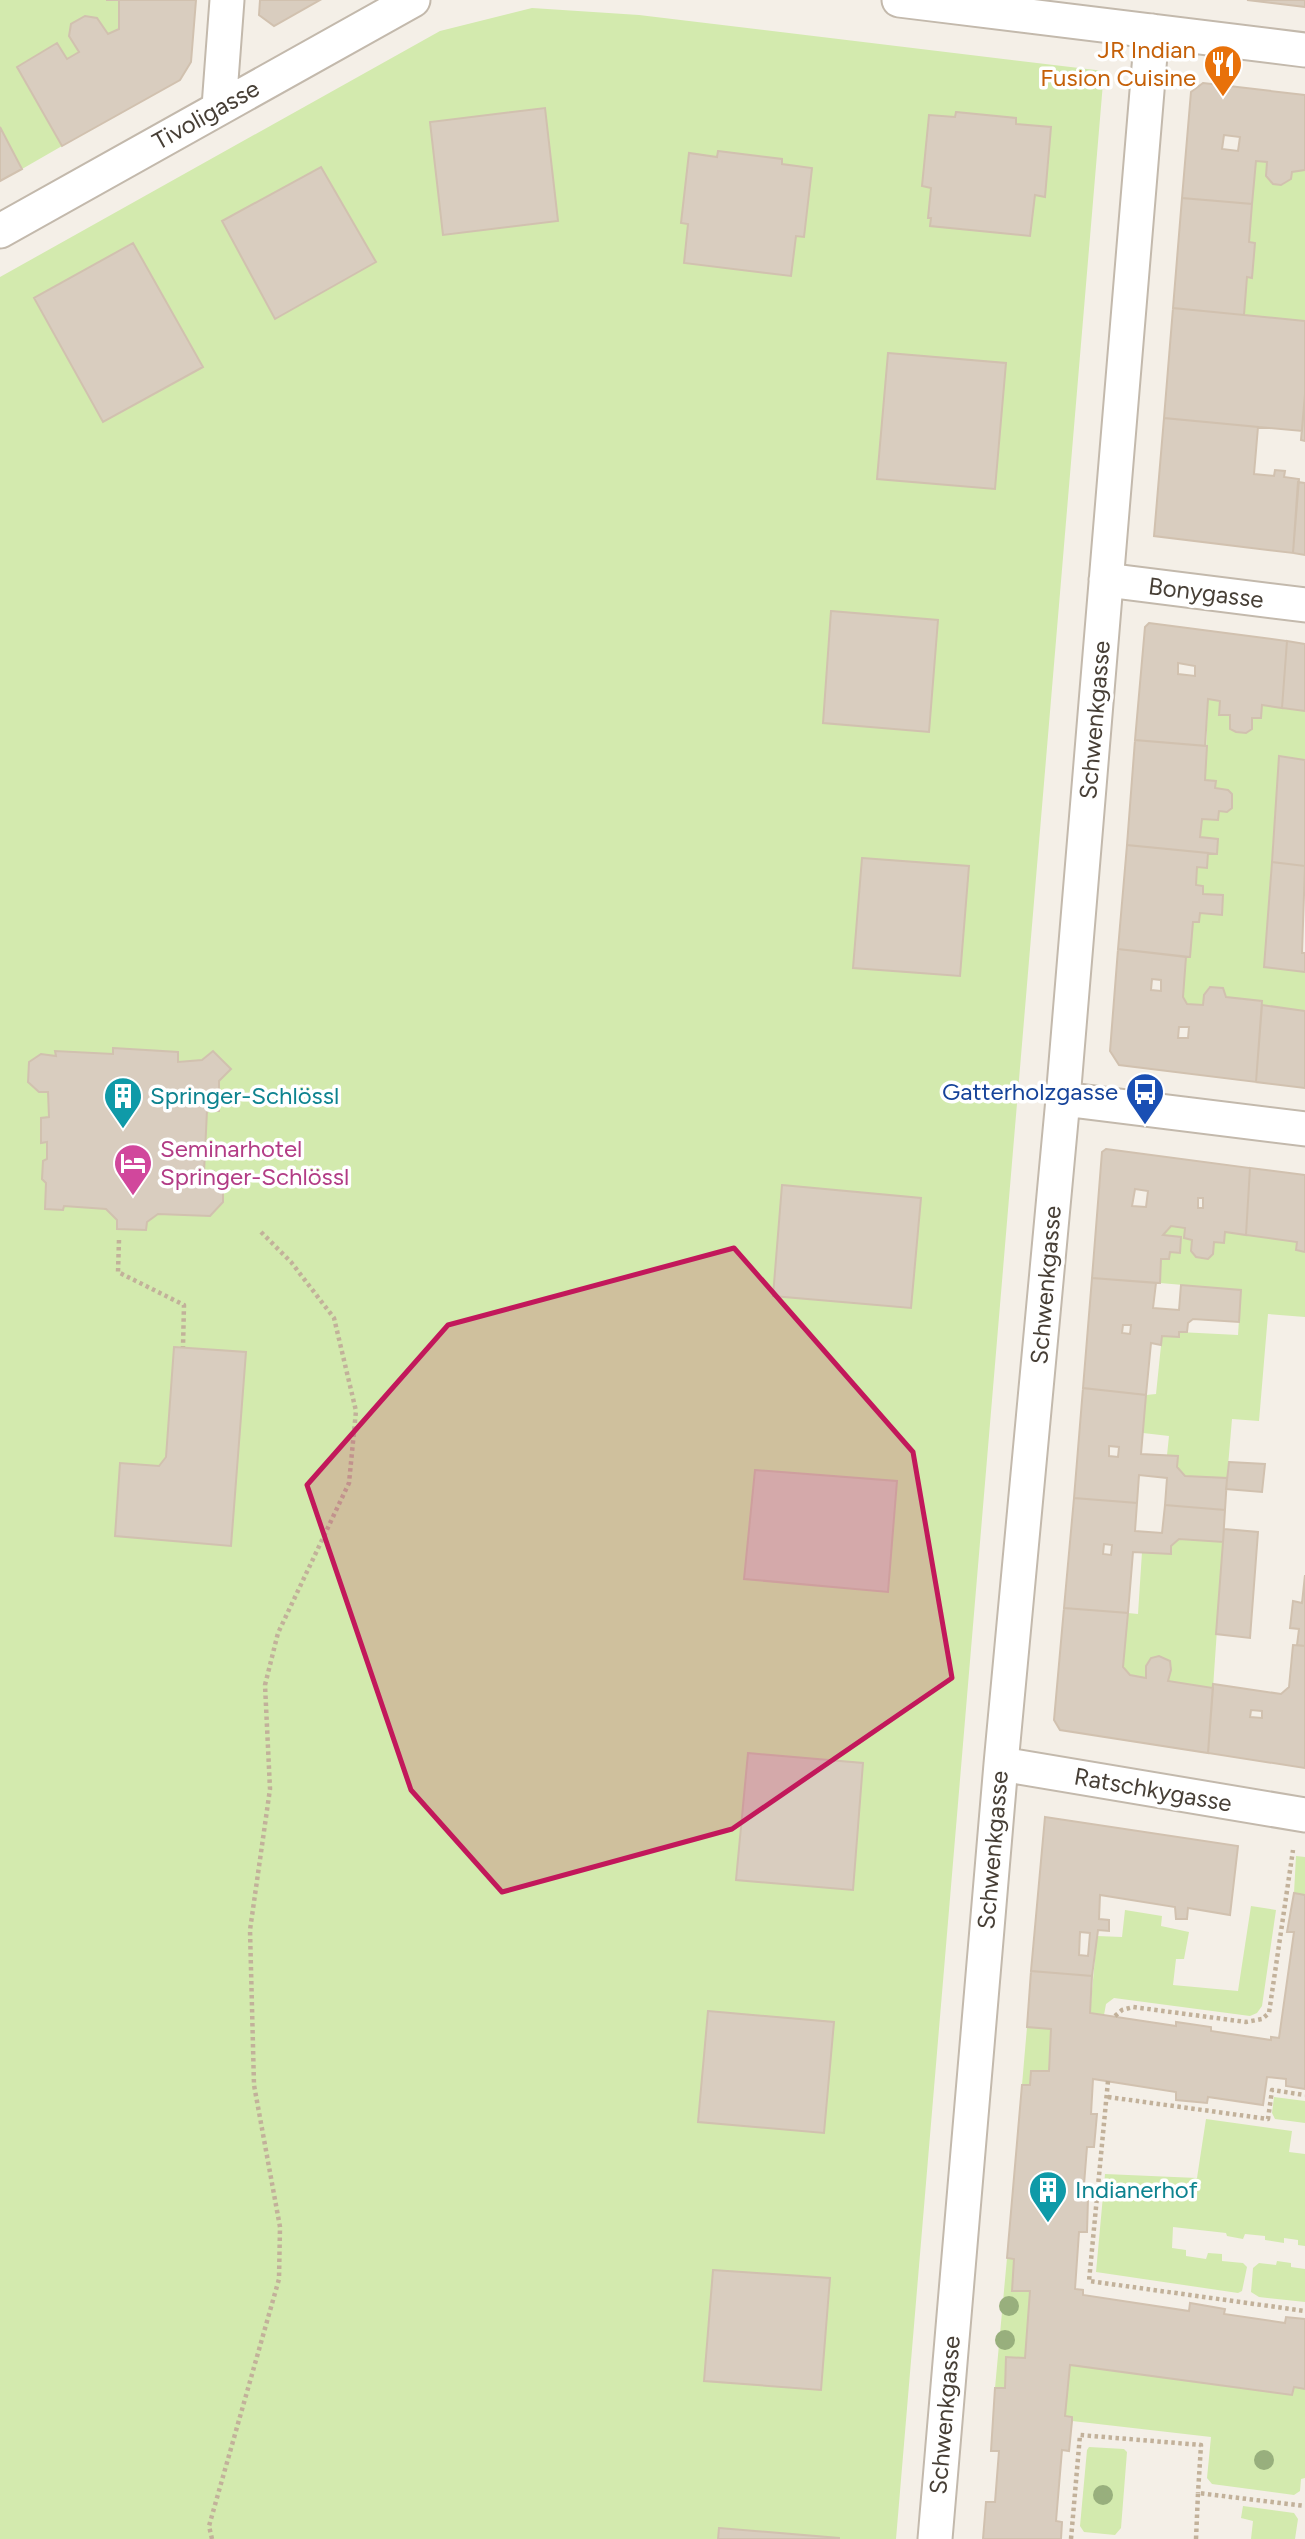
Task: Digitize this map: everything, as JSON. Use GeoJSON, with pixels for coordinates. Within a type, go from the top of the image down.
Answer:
{"type":"FeatureCollection","features":[{"type":"Feature","properties":{"kind":"street"},"geometry":{"type":"LineString","coordinates":[[219,107],[227,0]]}},
{"type":"Feature","properties":{"kind":"street","name":"Tivoligasse"},"geometry":{"type":"LineString","coordinates":[[0,230],[413,0]]}},
{"type":"Feature","properties":{"kind":"street"},"geometry":{"type":"LineString","coordinates":[[899,0],[1305,50]]}},
{"type":"Feature","properties":{"kind":"street","name":"Schwenkgasse"},"geometry":{"type":"LineString","coordinates":[[935,2539],[1001,1764],[1063,1099],[1152,31]]}},
{"type":"Feature","properties":{"kind":"street","name":"Bonygasse"},"geometry":{"type":"LineString","coordinates":[[1107,580],[1305,605]]}},
{"type":"Feature","properties":{"kind":"street"},"geometry":{"type":"LineString","coordinates":[[1063,1099],[1305,1129]]}},
{"type":"Feature","properties":{"kind":"street","name":"Ratschkygasse"},"geometry":{"type":"LineString","coordinates":[[1001,1764],[1302,1815]]}},
{"type":"Feature","properties":{"kind":"path"},"geometry":{"type":"LineString","coordinates":[[212,2539],[209,2526],[279,2279],[280,2227],[254,2084],[250,1930],[270,1789],[265,1685],[278,1633],[349,1483],[356,1411],[334,1318],[291,1262],[259,1230]]}},
{"type":"Feature","properties":{"kind":"path"},"geometry":{"type":"LineString","coordinates":[[119,1240],[118,1272],[184,1305],[183,1347]]}},
{"type":"Feature","properties":{"kind":"path"},"geometry":{"type":"LineString","coordinates":[[1115,2017],[1122,2010],[1133,2007],[1246,2022],[1262,2019],[1269,2013],[1302,1815]]}},
{"type":"Feature","properties":{"kind":"path"},"geometry":{"type":"LineString","coordinates":[[1108,2081],[1089,2281],[1305,2311]]}},
{"type":"Feature","properties":{"kind":"path"},"geometry":{"type":"LineString","coordinates":[[1108,2098],[1268,2119],[1272,2090],[1305,2095]]}},
{"type":"Feature","properties":{"kind":"path"},"geometry":{"type":"LineString","coordinates":[[1071,2539],[1080,2435],[1201,2445],[1196,2539]]}},
{"type":"Feature","properties":{"kind":"path"},"geometry":{"type":"LineString","coordinates":[[1198,2493],[1305,2506]]}},
{"type":"Feature","properties":{"kind":"highlighted area"},"geometry":{"type":"Polygon","coordinates":[[[734,1248],[913,1452],[952,1678],[732,1829],[502,1892],[411,1790],[307,1485],[448,1325],[734,1248]]]}},
{"type":"Feature","properties":{"kind":"green space"},"geometry":{"type":"Polygon","coordinates":[[[0,0],[119,0],[119,29],[108,34],[97,18],[85,16],[71,24],[69,36],[79,52],[67,59],[57,43],[62,146],[22,169],[0,127],[0,0]]]}},
{"type":"Feature","properties":{"kind":"green space"},"geometry":{"type":"Polygon","coordinates":[[[532,8],[639,15],[1104,71],[896,2539],[0,2539],[0,277],[440,31],[532,8]]]}},
{"type":"Feature","properties":{"kind":"green space"},"geometry":{"type":"Polygon","coordinates":[[[1256,161],[1267,162],[1266,176],[1273,184],[1282,185],[1291,178],[1292,172],[1305,170],[1305,321],[1244,315],[1247,277],[1252,277],[1255,243],[1249,242],[1256,161]]]}},
{"type":"Feature","properties":{"kind":"green space"},"geometry":{"type":"Polygon","coordinates":[[[1208,699],[1220,701],[1219,715],[1230,715],[1230,728],[1238,732],[1252,729],[1252,718],[1262,705],[1305,711],[1305,760],[1279,757],[1264,967],[1305,972],[1305,1011],[1262,1005],[1262,1001],[1226,997],[1223,988],[1209,987],[1204,995],[1203,1005],[1187,1004],[1183,997],[1186,957],[1190,957],[1193,922],[1199,921],[1200,913],[1222,914],[1223,895],[1203,894],[1196,885],[1197,867],[1206,868],[1208,853],[1217,854],[1218,840],[1200,837],[1202,819],[1232,807],[1232,794],[1228,790],[1215,788],[1215,781],[1205,780],[1208,699]]]}},
{"type":"Feature","properties":{"kind":"green space"},"geometry":{"type":"Polygon","coordinates":[[[1171,1226],[1185,1228],[1185,1238],[1192,1240],[1191,1251],[1196,1257],[1208,1259],[1213,1254],[1214,1242],[1224,1243],[1225,1232],[1297,1242],[1296,1250],[1305,1252],[1305,1317],[1268,1314],[1259,1421],[1232,1419],[1227,1478],[1185,1476],[1177,1467],[1178,1456],[1167,1455],[1169,1436],[1143,1433],[1146,1395],[1156,1394],[1162,1336],[1179,1337],[1179,1332],[1238,1335],[1241,1290],[1160,1283],[1161,1259],[1169,1259],[1170,1252],[1180,1253],[1181,1237],[1163,1235],[1171,1226]]]}},
{"type":"Feature","properties":{"kind":"green space"},"geometry":{"type":"Polygon","coordinates":[[[1179,1539],[1223,1542],[1213,1688],[1168,1681],[1170,1662],[1159,1656],[1151,1658],[1146,1666],[1146,1678],[1130,1675],[1123,1667],[1128,1613],[1138,1614],[1142,1552],[1170,1554],[1171,1546],[1179,1539]]]}},
{"type":"Feature","properties":{"kind":"green space"},"geometry":{"type":"Polygon","coordinates":[[[1296,1856],[1305,1857],[1305,1895],[1294,1893],[1296,1856]]]}},
{"type":"Feature","properties":{"kind":"green space"},"geometry":{"type":"Polygon","coordinates":[[[1251,1906],[1276,1910],[1262,2006],[1257,2013],[1250,2016],[1114,1998],[1106,2004],[1104,2015],[1090,2013],[1097,1936],[1122,1937],[1125,1910],[1162,1916],[1161,1926],[1189,1932],[1184,1959],[1176,1959],[1173,1985],[1238,1991],[1251,1906]]]}},
{"type":"Feature","properties":{"kind":"green space"},"geometry":{"type":"Polygon","coordinates":[[[1027,2027],[1051,2029],[1049,2071],[1031,2071],[1030,2085],[1022,2085],[1027,2027]]]}},
{"type":"Feature","properties":{"kind":"green space"},"geometry":{"type":"Polygon","coordinates":[[[1274,2097],[1305,2101],[1305,2123],[1275,2119],[1272,2113],[1274,2097]]]}},
{"type":"Feature","properties":{"kind":"green space"},"geometry":{"type":"Polygon","coordinates":[[[1206,2119],[1292,2131],[1289,2152],[1305,2154],[1305,2246],[1298,2245],[1298,2240],[1284,2238],[1284,2243],[1265,2240],[1265,2236],[1245,2234],[1243,2239],[1227,2236],[1226,2233],[1173,2227],[1172,2248],[1186,2250],[1186,2256],[1206,2259],[1208,2253],[1222,2254],[1222,2261],[1243,2263],[1247,2267],[1242,2291],[1238,2293],[1096,2272],[1105,2174],[1197,2178],[1206,2119]]]}},
{"type":"Feature","properties":{"kind":"green space"},"geometry":{"type":"Polygon","coordinates":[[[1007,2258],[1014,2259],[1013,2290],[1030,2291],[1025,2358],[1006,2357],[1005,2388],[995,2388],[1007,2258]]]}},
{"type":"Feature","properties":{"kind":"green space"},"geometry":{"type":"Polygon","coordinates":[[[1277,2261],[1305,2269],[1305,2302],[1259,2297],[1251,2292],[1253,2268],[1259,2263],[1276,2265],[1277,2261]]]}},
{"type":"Feature","properties":{"kind":"green space"},"geometry":{"type":"Polygon","coordinates":[[[1070,2365],[1291,2395],[1294,2387],[1305,2389],[1305,2478],[1301,2479],[1300,2491],[1294,2495],[1212,2484],[1207,2478],[1211,2437],[1072,2421],[1065,2416],[1070,2365]]]}},
{"type":"Feature","properties":{"kind":"green space"},"geometry":{"type":"Polygon","coordinates":[[[1089,2447],[1124,2449],[1127,2452],[1121,2528],[1115,2535],[1084,2532],[1080,2526],[1089,2447]]]}},
{"type":"Feature","properties":{"kind":"green space"},"geometry":{"type":"Polygon","coordinates":[[[1243,2506],[1294,2513],[1298,2519],[1295,2539],[1251,2539],[1253,2521],[1241,2518],[1243,2506]]]}},
{"type":"Feature","properties":{"kind":"building"},"geometry":{"type":"Polygon","coordinates":[[[119,0],[196,0],[191,62],[180,80],[62,146],[17,67],[57,43],[67,59],[79,52],[69,36],[71,24],[85,16],[97,18],[108,34],[119,29],[119,0]]]}},
{"type":"Feature","properties":{"kind":"building"},"geometry":{"type":"Polygon","coordinates":[[[260,0],[320,0],[274,26],[259,15],[260,0]]]}},
{"type":"Feature","properties":{"kind":"building"},"geometry":{"type":"Polygon","coordinates":[[[1247,0],[1305,0],[1305,7],[1247,0]]]}},
{"type":"Feature","properties":{"kind":"building"},"geometry":{"type":"Polygon","coordinates":[[[1203,83],[1305,95],[1305,170],[1292,172],[1291,179],[1281,185],[1273,184],[1266,176],[1267,162],[1256,161],[1252,204],[1182,198],[1191,92],[1203,83]],[[1224,135],[1222,149],[1238,151],[1240,137],[1224,135]]]}},
{"type":"Feature","properties":{"kind":"building"},"geometry":{"type":"Polygon","coordinates":[[[545,108],[558,221],[443,235],[430,122],[545,108]]]}},
{"type":"Feature","properties":{"kind":"building"},"geometry":{"type":"Polygon","coordinates":[[[956,112],[1016,118],[1016,124],[1051,127],[1045,197],[1035,195],[1030,236],[930,226],[931,218],[928,218],[931,188],[922,186],[929,115],[955,117],[956,112]]]}},
{"type":"Feature","properties":{"kind":"building"},"geometry":{"type":"Polygon","coordinates":[[[0,127],[22,169],[0,181],[0,127]]]}},
{"type":"Feature","properties":{"kind":"building"},"geometry":{"type":"Polygon","coordinates":[[[718,151],[782,159],[782,164],[812,168],[804,237],[796,236],[791,276],[684,263],[688,224],[681,223],[689,153],[717,157],[718,151]]]}},
{"type":"Feature","properties":{"kind":"building"},"geometry":{"type":"Polygon","coordinates":[[[321,167],[376,262],[275,319],[222,221],[321,167]]]}},
{"type":"Feature","properties":{"kind":"building"},"geometry":{"type":"Polygon","coordinates":[[[1182,198],[1252,204],[1249,242],[1255,243],[1252,278],[1247,277],[1244,315],[1173,308],[1182,198]]]}},
{"type":"Feature","properties":{"kind":"building"},"geometry":{"type":"Polygon","coordinates":[[[133,243],[203,367],[103,422],[34,298],[133,243]]]}},
{"type":"Feature","properties":{"kind":"building"},"geometry":{"type":"Polygon","coordinates":[[[1173,308],[1305,321],[1302,431],[1164,418],[1173,308]]]}},
{"type":"Feature","properties":{"kind":"building"},"geometry":{"type":"Polygon","coordinates":[[[888,353],[1006,363],[995,489],[877,479],[888,353]]]}},
{"type":"Feature","properties":{"kind":"building"},"geometry":{"type":"Polygon","coordinates":[[[1305,394],[1305,441],[1301,440],[1305,394]]]}},
{"type":"Feature","properties":{"kind":"building"},"geometry":{"type":"Polygon","coordinates":[[[1164,418],[1258,427],[1254,474],[1274,476],[1275,470],[1285,471],[1284,477],[1299,479],[1293,553],[1154,536],[1164,418]]]}},
{"type":"Feature","properties":{"kind":"building"},"geometry":{"type":"Polygon","coordinates":[[[1298,482],[1305,483],[1305,555],[1293,553],[1298,482]]]}},
{"type":"Feature","properties":{"kind":"building"},"geometry":{"type":"Polygon","coordinates":[[[831,611],[938,620],[929,732],[823,723],[831,611]]]}},
{"type":"Feature","properties":{"kind":"building"},"geometry":{"type":"Polygon","coordinates":[[[1149,623],[1287,641],[1282,708],[1262,705],[1261,718],[1252,718],[1252,729],[1246,733],[1236,732],[1230,729],[1230,715],[1219,715],[1220,701],[1208,699],[1205,746],[1135,740],[1145,627],[1149,623]],[[1178,663],[1178,674],[1195,676],[1195,666],[1178,663]]]}},
{"type":"Feature","properties":{"kind":"building"},"geometry":{"type":"Polygon","coordinates":[[[1287,641],[1305,644],[1305,711],[1282,708],[1287,641]]]}},
{"type":"Feature","properties":{"kind":"building"},"geometry":{"type":"Polygon","coordinates":[[[1135,740],[1207,746],[1205,780],[1216,781],[1215,788],[1228,790],[1232,794],[1232,808],[1227,812],[1219,811],[1218,820],[1202,819],[1200,837],[1218,839],[1217,854],[1127,845],[1135,740]]]}},
{"type":"Feature","properties":{"kind":"building"},"geometry":{"type":"Polygon","coordinates":[[[1279,756],[1305,760],[1305,866],[1272,862],[1279,756]]]}},
{"type":"Feature","properties":{"kind":"building"},"geometry":{"type":"Polygon","coordinates":[[[1127,845],[1208,853],[1207,868],[1197,867],[1196,885],[1203,886],[1203,894],[1223,895],[1222,915],[1200,913],[1199,922],[1193,922],[1190,957],[1118,949],[1127,845]]]}},
{"type":"Feature","properties":{"kind":"building"},"geometry":{"type":"Polygon","coordinates":[[[862,858],[969,866],[960,976],[853,968],[862,858]]]}},
{"type":"Feature","properties":{"kind":"building"},"geometry":{"type":"Polygon","coordinates":[[[1272,862],[1305,866],[1302,953],[1305,953],[1305,972],[1264,967],[1272,862]]]}},
{"type":"Feature","properties":{"kind":"building"},"geometry":{"type":"Polygon","coordinates":[[[1118,949],[1186,957],[1183,997],[1187,1004],[1203,1005],[1204,995],[1210,987],[1223,988],[1226,997],[1262,1001],[1256,1082],[1119,1065],[1110,1051],[1118,949]],[[1152,979],[1151,990],[1161,991],[1161,980],[1152,979]],[[1179,1027],[1178,1038],[1188,1038],[1189,1027],[1179,1027]]]}},
{"type":"Feature","properties":{"kind":"building"},"geometry":{"type":"Polygon","coordinates":[[[1262,1005],[1305,1011],[1305,1088],[1256,1082],[1262,1005]]]}},
{"type":"Feature","properties":{"kind":"building","name":"Springer-Schlössl"},"geometry":{"type":"Polygon","coordinates":[[[113,1048],[178,1052],[178,1062],[202,1060],[213,1051],[231,1069],[219,1081],[219,1111],[207,1111],[204,1172],[214,1171],[214,1180],[223,1189],[223,1202],[210,1216],[158,1214],[147,1222],[146,1230],[117,1229],[117,1220],[106,1209],[64,1206],[63,1210],[45,1209],[46,1183],[42,1179],[43,1161],[47,1159],[47,1142],[41,1143],[41,1118],[49,1117],[48,1092],[39,1092],[28,1082],[29,1062],[41,1054],[56,1056],[55,1051],[113,1054],[113,1048]]]}},
{"type":"Feature","properties":{"kind":"building"},"geometry":{"type":"Polygon","coordinates":[[[1106,1149],[1250,1168],[1246,1235],[1225,1232],[1224,1243],[1214,1242],[1213,1254],[1208,1259],[1196,1257],[1191,1251],[1192,1240],[1184,1238],[1185,1228],[1171,1226],[1163,1235],[1181,1237],[1180,1253],[1170,1252],[1169,1259],[1161,1259],[1160,1283],[1092,1278],[1102,1152],[1106,1149]],[[1135,1189],[1132,1206],[1146,1207],[1148,1191],[1135,1189]],[[1198,1198],[1198,1208],[1203,1208],[1203,1198],[1198,1198]]]}},
{"type":"Feature","properties":{"kind":"building"},"geometry":{"type":"Polygon","coordinates":[[[1250,1168],[1305,1175],[1305,1252],[1296,1250],[1297,1242],[1246,1235],[1250,1168]]]}},
{"type":"Feature","properties":{"kind":"building"},"geometry":{"type":"Polygon","coordinates":[[[782,1185],[921,1198],[911,1308],[773,1296],[782,1185]]]}},
{"type":"Feature","properties":{"kind":"building"},"geometry":{"type":"Polygon","coordinates":[[[1092,1278],[1156,1283],[1153,1308],[1179,1310],[1181,1285],[1241,1290],[1239,1322],[1193,1319],[1188,1323],[1187,1332],[1179,1332],[1179,1337],[1162,1336],[1161,1345],[1151,1343],[1146,1395],[1083,1388],[1092,1278]],[[1123,1325],[1122,1333],[1130,1334],[1131,1325],[1123,1325]]]}},
{"type":"Feature","properties":{"kind":"building"},"geometry":{"type":"Polygon","coordinates":[[[174,1347],[246,1352],[231,1546],[115,1536],[120,1463],[159,1466],[166,1457],[174,1347]]]}},
{"type":"Feature","properties":{"kind":"building"},"geometry":{"type":"Polygon","coordinates":[[[1083,1388],[1146,1395],[1141,1454],[1178,1456],[1177,1467],[1185,1476],[1227,1478],[1225,1510],[1165,1505],[1167,1478],[1139,1475],[1137,1503],[1074,1498],[1083,1388]],[[1109,1446],[1109,1456],[1118,1457],[1119,1447],[1109,1446]]]}},
{"type":"Feature","properties":{"kind":"building"},"geometry":{"type":"Polygon","coordinates":[[[1229,1462],[1265,1464],[1262,1492],[1226,1489],[1229,1462]]]}},
{"type":"Feature","properties":{"kind":"building"},"geometry":{"type":"Polygon","coordinates":[[[755,1470],[897,1481],[888,1592],[744,1579],[755,1470]]]}},
{"type":"Feature","properties":{"kind":"building"},"geometry":{"type":"Polygon","coordinates":[[[1074,1498],[1137,1503],[1135,1531],[1162,1533],[1165,1505],[1225,1510],[1223,1542],[1179,1539],[1171,1546],[1171,1554],[1133,1552],[1128,1613],[1064,1608],[1074,1498]],[[1104,1544],[1103,1554],[1111,1555],[1112,1545],[1104,1544]]]}},
{"type":"Feature","properties":{"kind":"building"},"geometry":{"type":"Polygon","coordinates":[[[1224,1529],[1258,1532],[1250,1638],[1216,1634],[1224,1529]]]}},
{"type":"Feature","properties":{"kind":"building"},"geometry":{"type":"Polygon","coordinates":[[[1305,1575],[1305,1646],[1297,1645],[1299,1629],[1290,1628],[1293,1601],[1302,1603],[1305,1575]]]}},
{"type":"Feature","properties":{"kind":"building"},"geometry":{"type":"Polygon","coordinates":[[[1064,1608],[1128,1613],[1123,1667],[1130,1675],[1146,1678],[1146,1666],[1151,1658],[1159,1656],[1170,1661],[1168,1681],[1213,1688],[1208,1753],[1060,1730],[1054,1720],[1064,1608]]]}},
{"type":"Feature","properties":{"kind":"building"},"geometry":{"type":"Polygon","coordinates":[[[1293,1645],[1305,1646],[1305,1768],[1208,1753],[1213,1684],[1281,1694],[1289,1687],[1293,1645]],[[1251,1710],[1250,1717],[1262,1718],[1262,1711],[1251,1710]]]}},
{"type":"Feature","properties":{"kind":"building"},"geometry":{"type":"Polygon","coordinates":[[[748,1753],[863,1763],[853,1890],[736,1880],[748,1753]]]}},
{"type":"Feature","properties":{"kind":"building"},"geometry":{"type":"Polygon","coordinates":[[[1045,1817],[1238,1846],[1230,1915],[1188,1908],[1187,1919],[1176,1919],[1175,1907],[1100,1895],[1099,1919],[1109,1920],[1109,1931],[1098,1930],[1092,1976],[1031,1971],[1045,1817]],[[1080,1932],[1079,1955],[1088,1956],[1090,1933],[1080,1932]]]}},
{"type":"Feature","properties":{"kind":"building","name":"Indianerhof"},"geometry":{"type":"Polygon","coordinates":[[[1294,1893],[1305,1895],[1305,2089],[1286,2086],[1286,2079],[1267,2077],[1263,2105],[1208,2097],[1207,2103],[1176,2100],[1176,2092],[1093,2079],[1091,2114],[1097,2114],[1094,2147],[1087,2147],[1083,2197],[1088,2199],[1087,2232],[1079,2232],[1075,2289],[1083,2290],[1083,2295],[1189,2311],[1190,2303],[1225,2309],[1224,2314],[1285,2323],[1286,2317],[1305,2319],[1305,2389],[1294,2387],[1292,2395],[1070,2365],[1065,2416],[1072,2417],[1072,2421],[1069,2451],[1062,2450],[1056,2521],[1062,2522],[1061,2539],[983,2539],[986,2502],[995,2502],[999,2451],[991,2451],[995,2388],[1005,2388],[1006,2357],[1025,2358],[1030,2291],[1012,2291],[1014,2259],[1007,2258],[1022,2085],[1030,2085],[1031,2071],[1049,2071],[1051,2029],[1027,2027],[1031,1971],[1092,1976],[1090,2013],[1176,2026],[1176,2022],[1211,2027],[1211,2031],[1271,2040],[1271,2037],[1279,2038],[1294,1932],[1287,1932],[1294,1893]]]}},
{"type":"Feature","properties":{"kind":"building"},"geometry":{"type":"Polygon","coordinates":[[[708,2011],[834,2022],[824,2133],[698,2122],[708,2011]]]}},
{"type":"Feature","properties":{"kind":"building"},"geometry":{"type":"Polygon","coordinates":[[[713,2270],[830,2278],[821,2390],[704,2381],[713,2270]]]}},
{"type":"Feature","properties":{"kind":"building"},"geometry":{"type":"Polygon","coordinates":[[[719,2528],[839,2538],[839,2539],[718,2539],[719,2528]]]}},
{"type":"Feature","properties":{"kind":"place","name":"JR Indian Fusion Cuisine"},"geometry":{"type":"Point","coordinates":[1223,98]}},
{"type":"Feature","properties":{"kind":"place","name":"Gatterholzgasse"},"geometry":{"type":"Point","coordinates":[1145,1126]}},
{"type":"Feature","properties":{"kind":"place","name":"Springer-Schlössl"},"geometry":{"type":"Point","coordinates":[123,1130]}},
{"type":"Feature","properties":{"kind":"place","name":"Seminarhotel Springer-Schlössl"},"geometry":{"type":"Point","coordinates":[133,1197]}},
{"type":"Feature","properties":{"kind":"place","name":"Indianerhof"},"geometry":{"type":"Point","coordinates":[1048,2224]}}]}
